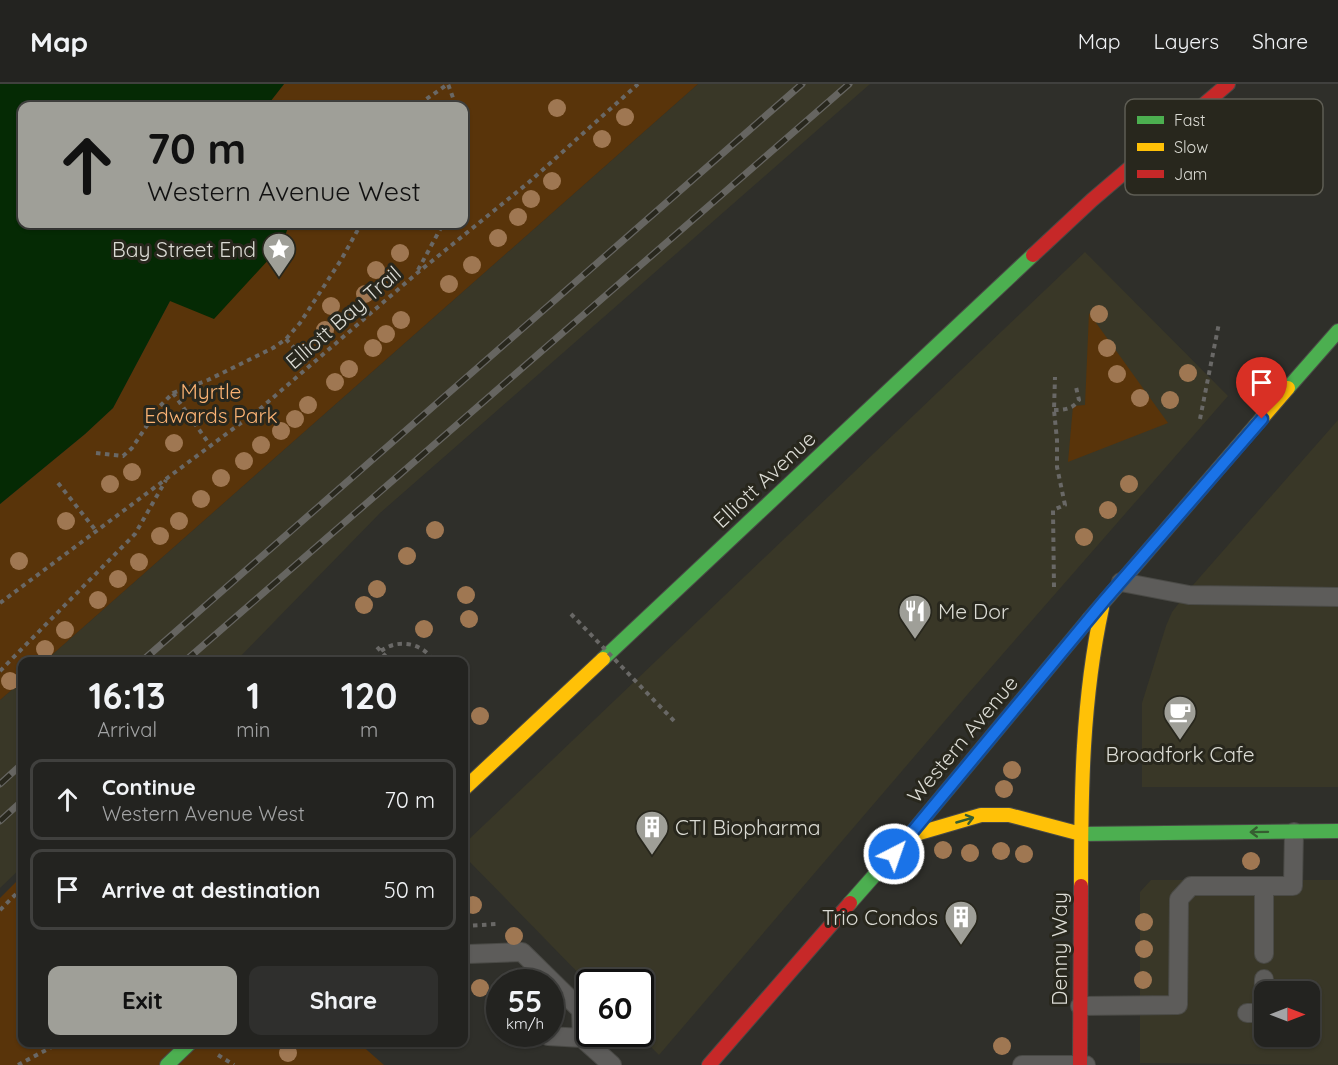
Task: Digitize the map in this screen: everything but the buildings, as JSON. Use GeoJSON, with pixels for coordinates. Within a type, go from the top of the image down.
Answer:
{"type":"FeatureCollection","features":[{"type":"Feature","properties":{"kind":"main road","name":"Elliott Avenue"},"geometry":{"type":"LineString","coordinates":[[1210,99],[1228,84]]}},
{"type":"Feature","properties":{"kind":"main road","name":"Elliott Avenue"},"geometry":{"type":"LineString","coordinates":[[468,785],[1092,200],[1125,172]]}},
{"type":"Feature","properties":{"kind":"main road","name":"Western Avenue"},"geometry":{"type":"LineString","coordinates":[[709,1065],[909,836],[1104,601],[1338,331]]}},
{"type":"Feature","properties":{"kind":"main road","name":"Denny Way"},"geometry":{"type":"LineString","coordinates":[[1080,1065],[1082,766],[1087,690],[1093,645],[1104,601]]}},
{"type":"Feature","properties":{"kind":"main road"},"geometry":{"type":"LineString","coordinates":[[909,836],[981,815],[1009,815],[1081,834],[1338,831]]}},
{"type":"Feature","properties":{"kind":"main road"},"geometry":{"type":"LineString","coordinates":[[167,1065],[186,1047]]}},
{"type":"Feature","properties":{"kind":"lane"},"geometry":{"type":"LineString","coordinates":[[1121,582],[1189,595],[1338,597]]}},
{"type":"Feature","properties":{"kind":"lane"},"geometry":{"type":"LineString","coordinates":[[1080,1006],[1185,1009],[1187,927],[1179,899],[1191,886],[1293,886],[1294,832]]}},
{"type":"Feature","properties":{"kind":"lane"},"geometry":{"type":"LineString","coordinates":[[1264,886],[1257,929],[1264,954]]}},
{"type":"Feature","properties":{"kind":"lane"},"geometry":{"type":"LineString","coordinates":[[468,954],[522,952],[576,1005]]}},
{"type":"Feature","properties":{"kind":"lane"},"geometry":{"type":"LineString","coordinates":[[1247,1012],[1263,1013],[1264,979]]}},
{"type":"Feature","properties":{"kind":"lane"},"geometry":{"type":"LineString","coordinates":[[592,1047],[612,1065]]}},
{"type":"Feature","properties":{"kind":"lane"},"geometry":{"type":"LineString","coordinates":[[1022,1065],[1093,1065]]}},
{"type":"Feature","properties":{"kind":"path"},"geometry":{"type":"LineString","coordinates":[[424,102],[448,84],[455,102]]}},
{"type":"Feature","properties":{"kind":"path","name":"Elliott Bay Trail"},"geometry":{"type":"LineString","coordinates":[[0,603],[261,408],[416,274],[528,183],[638,84]]}},
{"type":"Feature","properties":{"kind":"path"},"geometry":{"type":"LineString","coordinates":[[96,453],[123,456],[132,448],[160,406],[173,393],[208,380],[273,348],[286,339],[300,323],[359,228]]}},
{"type":"Feature","properties":{"kind":"path"},"geometry":{"type":"LineString","coordinates":[[416,274],[441,228]]}},
{"type":"Feature","properties":{"kind":"path"},"geometry":{"type":"LineString","coordinates":[[1200,419],[1219,322]]}},
{"type":"Feature","properties":{"kind":"path"},"geometry":{"type":"LineString","coordinates":[[286,339],[310,365]]}},
{"type":"Feature","properties":{"kind":"path"},"geometry":{"type":"LineString","coordinates":[[1054,587],[1053,510],[1065,505],[1057,467],[1055,377]]}},
{"type":"Feature","properties":{"kind":"path"},"geometry":{"type":"LineString","coordinates":[[1054,410],[1065,410],[1076,405],[1079,400],[1076,387]]}},
{"type":"Feature","properties":{"kind":"path"},"geometry":{"type":"LineString","coordinates":[[173,393],[210,445]]}},
{"type":"Feature","properties":{"kind":"path"},"geometry":{"type":"LineString","coordinates":[[0,671],[135,534],[166,479]]}},
{"type":"Feature","properties":{"kind":"path"},"geometry":{"type":"LineString","coordinates":[[58,483],[97,532]]}},
{"type":"Feature","properties":{"kind":"path"},"geometry":{"type":"LineString","coordinates":[[571,614],[675,722]]}},
{"type":"Feature","properties":{"kind":"path"},"geometry":{"type":"LineString","coordinates":[[381,651],[387,646],[407,643],[421,648],[432,657]]}},
{"type":"Feature","properties":{"kind":"path"},"geometry":{"type":"LineString","coordinates":[[377,646],[387,657]]}},
{"type":"Feature","properties":{"kind":"path"},"geometry":{"type":"LineString","coordinates":[[0,910],[18,892]]}},
{"type":"Feature","properties":{"kind":"path"},"geometry":{"type":"LineString","coordinates":[[468,926],[497,924]]}},
{"type":"Feature","properties":{"kind":"path"},"geometry":{"type":"LineString","coordinates":[[18,1065],[52,1047]]}},
{"type":"Feature","properties":{"kind":"shaded area"},"geometry":{"type":"Polygon","coordinates":[[[0,84],[284,84],[270,102],[18,102],[18,228],[288,228],[282,245],[214,319],[170,301],[113,408],[0,504],[0,84]]]}},
{"type":"Feature","properties":{"kind":"shaded area"},"geometry":{"type":"Polygon","coordinates":[[[698,84],[870,84],[380,513],[240,657],[50,657],[698,84]]]}},
{"type":"Feature","properties":{"kind":"shaded area"},"geometry":{"type":"Polygon","coordinates":[[[1085,252],[1228,396],[967,695],[659,1055],[651,1047],[654,1047],[654,969],[576,971],[468,860],[468,840],[1085,252]]]}},
{"type":"Feature","properties":{"kind":"shaded area"},"geometry":{"type":"Polygon","coordinates":[[[1338,420],[1338,787],[1142,787],[1142,703],[1172,612],[1338,420]]]}},
{"type":"Feature","properties":{"kind":"shaded area"},"geometry":{"type":"Polygon","coordinates":[[[18,684],[18,871],[0,888],[0,700],[18,684]]]}},
{"type":"Feature","properties":{"kind":"shaded area"},"geometry":{"type":"Polygon","coordinates":[[[1151,880],[1338,880],[1338,1065],[1140,1063],[1140,892],[1151,880]]]}},
{"type":"Feature","properties":{"kind":"green space","name":"Myrtle Edwards Park"},"geometry":{"type":"Polygon","coordinates":[[[284,84],[698,84],[50,657],[18,657],[18,684],[0,700],[0,504],[113,408],[170,301],[282,245],[288,228],[468,228],[468,102],[270,102],[284,84]]]}},
{"type":"Feature","properties":{"kind":"green space"},"geometry":{"type":"Polygon","coordinates":[[[1089,313],[1168,423],[1068,462],[1073,406],[1085,405],[1089,313]]]}},
{"type":"Feature","properties":{"kind":"green space"},"geometry":{"type":"Polygon","coordinates":[[[18,880],[18,1047],[364,1047],[384,1065],[0,1065],[0,898],[18,880]]]}},
{"type":"Feature","properties":{"kind":"railway"},"geometry":{"type":"LineString","coordinates":[[147,657],[802,84]]}},
{"type":"Feature","properties":{"kind":"railway"},"geometry":{"type":"LineString","coordinates":[[190,657],[849,84]]}},
{"type":"Feature","properties":{"kind":"railway"},"geometry":{"type":"LineString","coordinates":[[0,784],[18,768]]}},
{"type":"Feature","properties":{"kind":"railway"},"geometry":{"type":"LineString","coordinates":[[0,821],[18,805]]}},
{"type":"Feature","properties":{"kind":"traffic: fast"},"geometry":{"type":"LineString","coordinates":[[603,659],[1033,255]]}},
{"type":"Feature","properties":{"kind":"traffic: fast"},"geometry":{"type":"LineString","coordinates":[[1288,388],[1338,331]]}},
{"type":"Feature","properties":{"kind":"traffic: fast"},"geometry":{"type":"LineString","coordinates":[[850,903],[909,836],[1089,619]]}},
{"type":"Feature","properties":{"kind":"traffic: fast"},"geometry":{"type":"LineString","coordinates":[[1081,834],[1338,831]]}},
{"type":"Feature","properties":{"kind":"traffic: fast"},"geometry":{"type":"LineString","coordinates":[[167,1065],[186,1047]]}},
{"type":"Feature","properties":{"kind":"traffic: slow"},"geometry":{"type":"LineString","coordinates":[[1089,619],[1288,388]]}},
{"type":"Feature","properties":{"kind":"traffic: slow"},"geometry":{"type":"LineString","coordinates":[[1081,886],[1084,746],[1090,677],[1102,608]]}},
{"type":"Feature","properties":{"kind":"traffic: slow"},"geometry":{"type":"LineString","coordinates":[[468,785],[603,659]]}},
{"type":"Feature","properties":{"kind":"traffic: slow"},"geometry":{"type":"LineString","coordinates":[[909,836],[981,815],[1009,815],[1081,834]]}},
{"type":"Feature","properties":{"kind":"traffic: jam"},"geometry":{"type":"LineString","coordinates":[[1210,99],[1228,84]]}},
{"type":"Feature","properties":{"kind":"traffic: jam"},"geometry":{"type":"LineString","coordinates":[[1033,255],[1125,172]]}},
{"type":"Feature","properties":{"kind":"traffic: jam"},"geometry":{"type":"LineString","coordinates":[[1080,1065],[1081,886]]}},
{"type":"Feature","properties":{"kind":"traffic: jam"},"geometry":{"type":"LineString","coordinates":[[709,1065],[850,903]]}},
{"type":"Feature","properties":{"kind":"place","name":"Bay Street End"},"geometry":{"type":"Point","coordinates":[279,278]}},
{"type":"Feature","properties":{"kind":"place","name":"Me Dor"},"geometry":{"type":"Point","coordinates":[915,640]}},
{"type":"Feature","properties":{"kind":"place","name":"Broadfork Cafe"},"geometry":{"type":"Point","coordinates":[1180,741]}},
{"type":"Feature","properties":{"kind":"place","name":"CTI Biopharma"},"geometry":{"type":"Point","coordinates":[652,856]}},
{"type":"Feature","properties":{"kind":"place","name":"Trio Condos"},"geometry":{"type":"Point","coordinates":[961,946]}},
{"type":"Feature","properties":{"kind":"route"},"geometry":{"type":"LineString","coordinates":[[894,854],[1104,601],[1262,419]]}}]}
